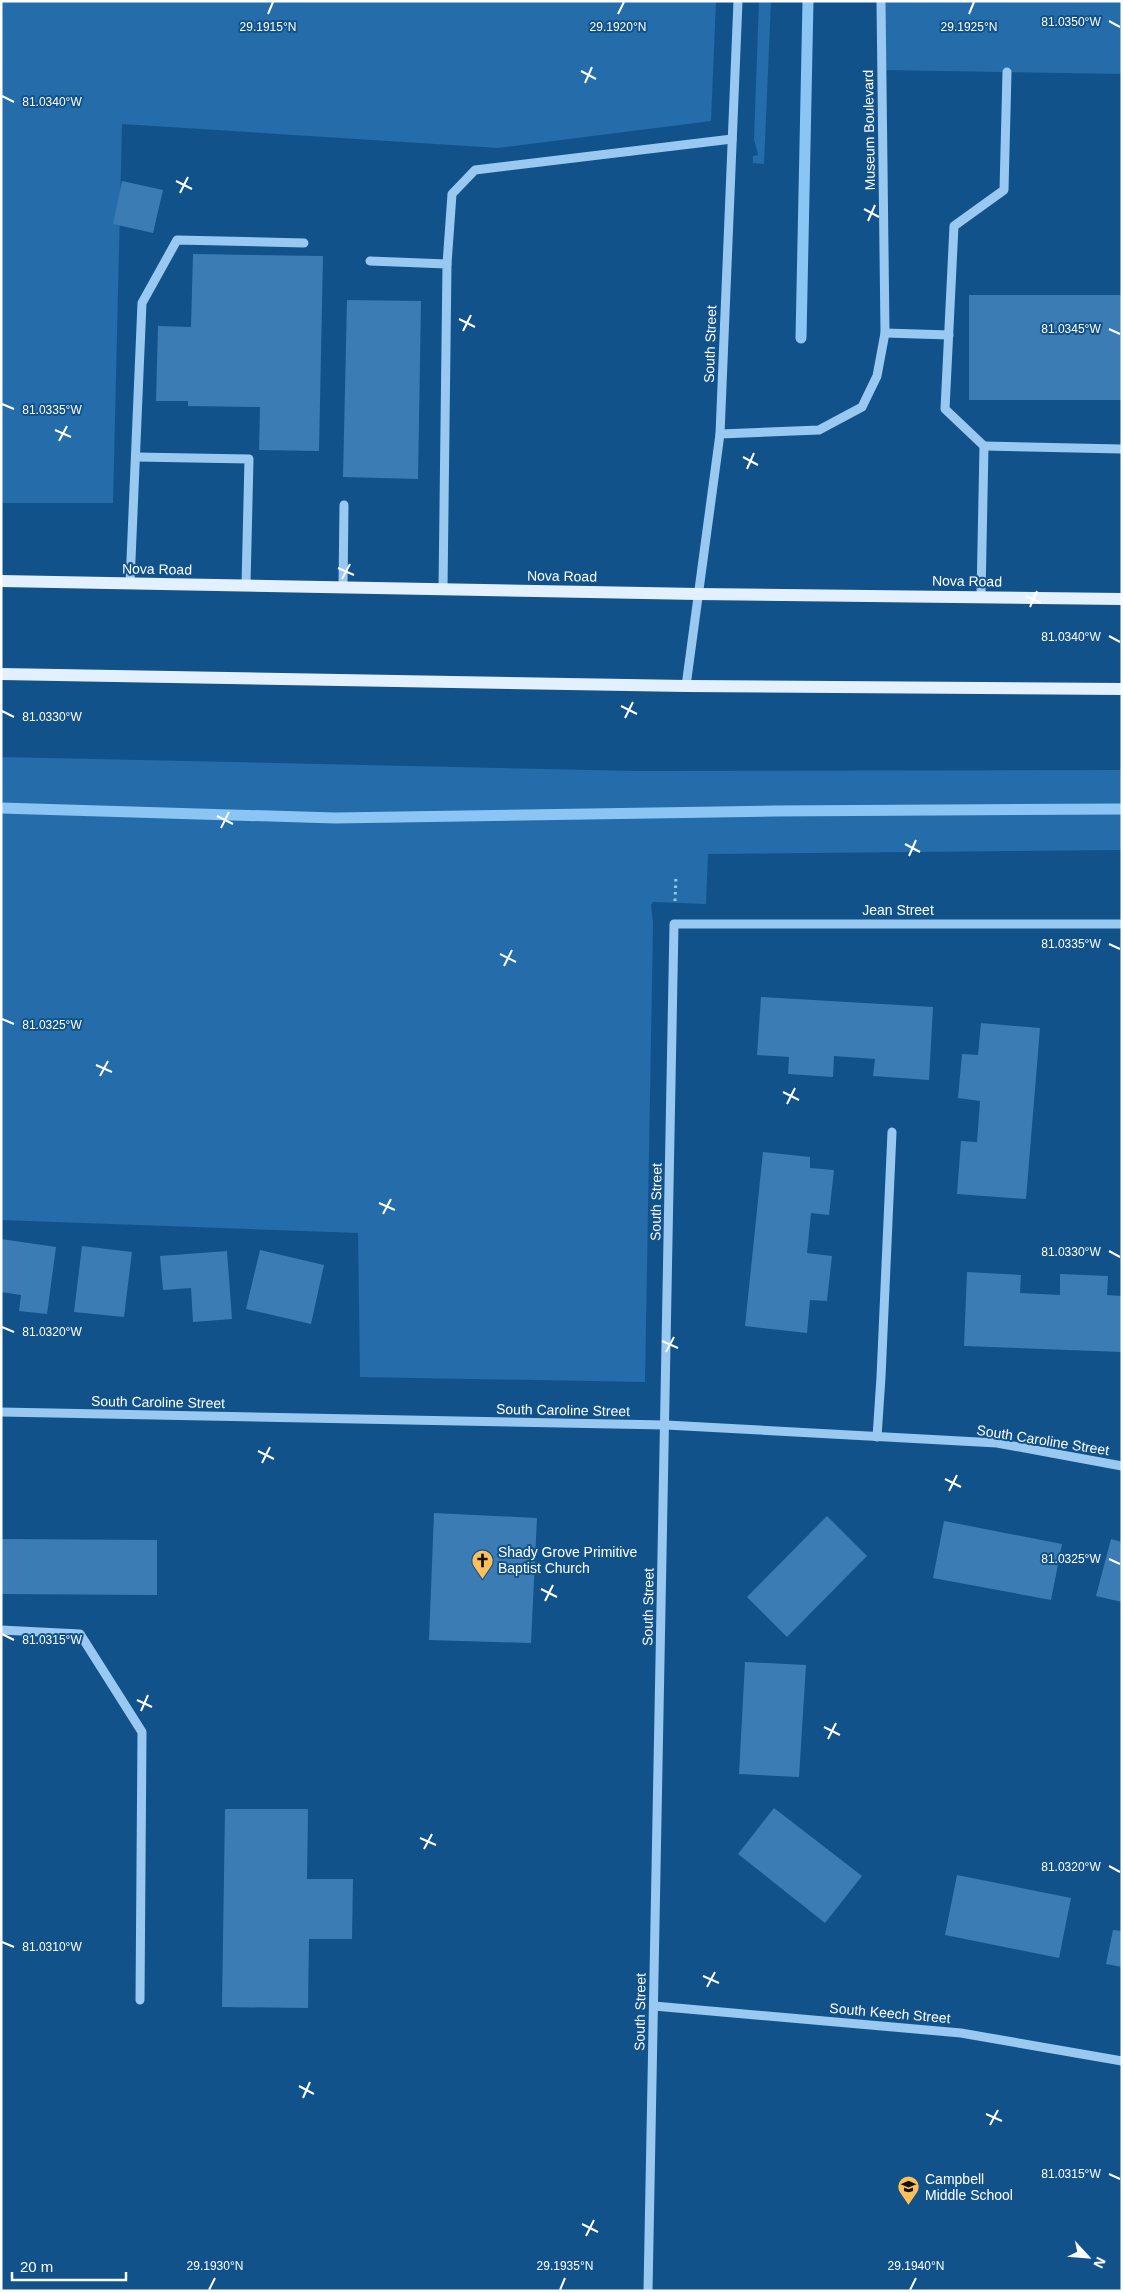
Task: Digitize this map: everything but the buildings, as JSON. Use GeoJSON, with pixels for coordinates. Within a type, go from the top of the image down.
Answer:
{"type":"FeatureCollection","features":[{"type":"Feature","properties":{"kind":"main road","name":"Nova Road"},"geometry":{"type":"LineString","coordinates":[[1,581],[698,594],[1122,599]]}},
{"type":"Feature","properties":{"kind":"main road"},"geometry":{"type":"LineString","coordinates":[[1,674],[686,686],[1122,689]]}},
{"type":"Feature","properties":{"kind":"street","name":"South Street"},"geometry":{"type":"LineString","coordinates":[[686,686],[720,434],[738,1]]}},
{"type":"Feature","properties":{"kind":"street","name":"Museum Boulevard"},"geometry":{"type":"LineString","coordinates":[[720,434],[819,430],[862,407],[877,376],[885,333],[882,1]]}},
{"type":"Feature","properties":{"kind":"street"},"geometry":{"type":"LineString","coordinates":[[1007,72],[1004,190],[954,226],[945,409],[984,446],[1122,449]]}},
{"type":"Feature","properties":{"kind":"street"},"geometry":{"type":"LineString","coordinates":[[443,589],[447,264],[452,194],[474,170],[732,139]]}},
{"type":"Feature","properties":{"kind":"street"},"geometry":{"type":"LineString","coordinates":[[130,583],[142,303],[177,240],[304,243]]}},
{"type":"Feature","properties":{"kind":"street"},"geometry":{"type":"LineString","coordinates":[[370,260],[447,264]]}},
{"type":"Feature","properties":{"kind":"street"},"geometry":{"type":"LineString","coordinates":[[885,333],[949,335]]}},
{"type":"Feature","properties":{"kind":"street"},"geometry":{"type":"LineString","coordinates":[[981,596],[984,446]]}},
{"type":"Feature","properties":{"kind":"street"},"geometry":{"type":"LineString","coordinates":[[136,457],[249,459],[246,585]]}},
{"type":"Feature","properties":{"kind":"street"},"geometry":{"type":"LineString","coordinates":[[343,587],[344,505]]}},
{"type":"Feature","properties":{"kind":"street","name":"South Street"},"geometry":{"type":"LineString","coordinates":[[648,2291],[666,1426],[674,924]]}},
{"type":"Feature","properties":{"kind":"street","name":"Jean Street"},"geometry":{"type":"LineString","coordinates":[[674,924],[1122,924]]}},
{"type":"Feature","properties":{"kind":"street"},"geometry":{"type":"LineString","coordinates":[[877,1437],[892,1132]]}},
{"type":"Feature","properties":{"kind":"street","name":"South Caroline Street"},"geometry":{"type":"LineString","coordinates":[[1,1412],[666,1426],[997,1443],[1122,1466]]}},
{"type":"Feature","properties":{"kind":"street"},"geometry":{"type":"LineString","coordinates":[[1,1630],[80,1634],[142,1732],[140,2000]]}},
{"type":"Feature","properties":{"kind":"street","name":"South Keech Street"},"geometry":{"type":"LineString","coordinates":[[654,2006],[961,2033],[1122,2061]]}},
{"type":"Feature","properties":{"kind":"shaded area"},"geometry":{"type":"Polygon","coordinates":[[[1,1],[716,1],[711,121],[498,148],[122,124],[113,503],[1,503],[1,1]]]}},
{"type":"Feature","properties":{"kind":"shaded area"},"geometry":{"type":"Polygon","coordinates":[[[759,1],[771,1],[764,164],[753,163],[753,156],[758,155],[754,139],[759,1]]]}},
{"type":"Feature","properties":{"kind":"shaded area"},"geometry":{"type":"Polygon","coordinates":[[[881,1],[1122,1],[1122,74],[882,70],[881,1]]]}},
{"type":"Feature","properties":{"kind":"shaded area"},"geometry":{"type":"Polygon","coordinates":[[[1,757],[637,771],[1122,770],[1122,850],[708,854],[706,904],[653,902],[651,905],[653,923],[645,1382],[360,1377],[358,1233],[1,1220],[1,757]]]}},
{"type":"Feature","properties":{"kind":"waterway"},"geometry":{"type":"LineString","coordinates":[[801,338],[808,1]]}},
{"type":"Feature","properties":{"kind":"waterway"},"geometry":{"type":"LineString","coordinates":[[1,808],[335,818],[774,811],[1122,809]]}},
{"type":"Feature","properties":{"kind":"place","name":"Shady Grove Primitive Baptist Church"},"geometry":{"type":"Point","coordinates":[482,1579]}},
{"type":"Feature","properties":{"kind":"place","name":"Campbell Middle School"},"geometry":{"type":"Point","coordinates":[909,2206]}}]}
